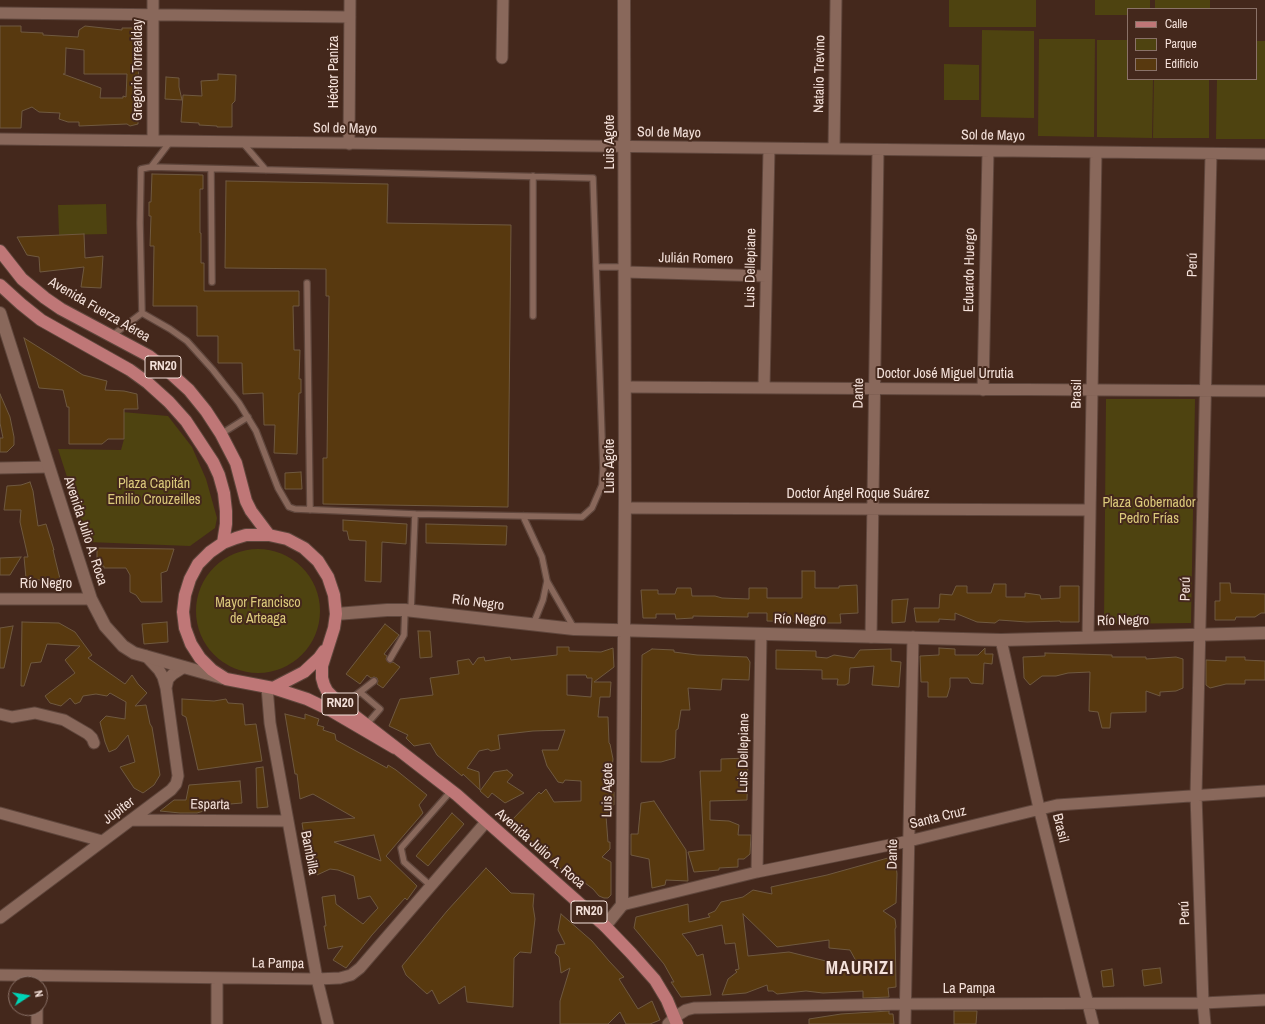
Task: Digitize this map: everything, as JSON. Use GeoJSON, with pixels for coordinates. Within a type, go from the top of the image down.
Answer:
{"type":"FeatureCollection","features":[{"type":"Feature","properties":{"kind":"main road","name":"Luis Agote"},"geometry":{"type":"LineString","coordinates":[[622,905],[625,508],[624,0]]}},
{"type":"Feature","properties":{"kind":"main road","name":"Avenida Fuerza Aérea"},"geometry":{"type":"LineString","coordinates":[[0,251],[22,278],[45,298],[149,356],[189,390],[206,411],[221,434],[236,463],[246,502],[269,534]]}},
{"type":"Feature","properties":{"kind":"main road","name":"RN20"},"geometry":{"type":"LineString","coordinates":[[0,285],[41,320],[130,370],[148,382],[182,416],[214,462],[219,475],[224,493],[226,511],[224,543]]}},
{"type":"Feature","properties":{"kind":"main road","name":"Avenida Julio A. Roca"},"geometry":{"type":"LineString","coordinates":[[0,313],[91,599],[98,615],[114,638],[134,653],[226,679],[294,694],[315,702],[395,748]]}},
{"type":"Feature","properties":{"kind":"main road","name":"Avenida Julio A. Roca"},"geometry":{"type":"LineString","coordinates":[[226,679],[212,670],[197,654],[191,644],[185,628],[183,612],[185,595],[193,574],[198,564],[210,552],[224,543],[246,535],[269,534],[288,539],[304,548],[318,561],[328,577],[334,595],[336,614],[334,628],[322,666],[322,678],[327,691],[342,706],[451,791],[605,926],[654,980],[667,1000],[673,1022]]}},
{"type":"Feature","properties":{"kind":"main road","name":"Río Negro"},"geometry":{"type":"LineString","coordinates":[[336,614],[408,610],[574,629],[1001,640],[1265,634]]}},
{"type":"Feature","properties":{"kind":"main road","name":"Avenida Julio A. Roca"},"geometry":{"type":"LineString","coordinates":[[270,688],[304,672],[319,658],[330,641]]}},
{"type":"Feature","properties":{"kind":"main road"},"geometry":{"type":"LineString","coordinates":[[605,926],[622,905]]}},
{"type":"Feature","properties":{"kind":"street","name":"Gregorio Torrealday"},"geometry":{"type":"LineString","coordinates":[[153,0],[153,141]]}},
{"type":"Feature","properties":{"kind":"street","name":"Héctor Paniza"},"geometry":{"type":"LineString","coordinates":[[349,144],[350,0]]}},
{"type":"Feature","properties":{"kind":"street"},"geometry":{"type":"LineString","coordinates":[[502,58],[503,0]]}},
{"type":"Feature","properties":{"kind":"street","name":"Natalio Trevino"},"geometry":{"type":"LineString","coordinates":[[834,149],[836,0]]}},
{"type":"Feature","properties":{"kind":"street"},"geometry":{"type":"LineString","coordinates":[[0,13],[350,17]]}},
{"type":"Feature","properties":{"kind":"street","name":"Sol de Mayo"},"geometry":{"type":"LineString","coordinates":[[0,139],[1265,154]]}},
{"type":"Feature","properties":{"kind":"street","name":"Luis Dellepiane"},"geometry":{"type":"LineString","coordinates":[[764,388],[769,149]]}},
{"type":"Feature","properties":{"kind":"street","name":"Dante"},"geometry":{"type":"LineString","coordinates":[[871,637],[878,150]]}},
{"type":"Feature","properties":{"kind":"street","name":"Eduardo Huergo"},"geometry":{"type":"LineString","coordinates":[[983,390],[988,151]]}},
{"type":"Feature","properties":{"kind":"street","name":"Brasil"},"geometry":{"type":"LineString","coordinates":[[1088,637],[1096,152]]}},
{"type":"Feature","properties":{"kind":"street","name":"Perú"},"geometry":{"type":"LineString","coordinates":[[1205,1024],[1196,795],[1211,154]]}},
{"type":"Feature","properties":{"kind":"street","name":"Julián Romero"},"geometry":{"type":"LineString","coordinates":[[625,270],[766,276]]}},
{"type":"Feature","properties":{"kind":"street","name":"Doctor José Miguel Urrutia"},"geometry":{"type":"LineString","coordinates":[[625,387],[1265,391]]}},
{"type":"Feature","properties":{"kind":"street"},"geometry":{"type":"LineString","coordinates":[[0,468],[49,467]]}},
{"type":"Feature","properties":{"kind":"street","name":"Doctor Ángel Roque Suárez"},"geometry":{"type":"LineString","coordinates":[[625,508],[1090,510]]}},
{"type":"Feature","properties":{"kind":"street","name":"Río Negro"},"geometry":{"type":"LineString","coordinates":[[0,599],[91,599]]}},
{"type":"Feature","properties":{"kind":"street","name":"Luis Dellepiane"},"geometry":{"type":"LineString","coordinates":[[757,872],[761,634]]}},
{"type":"Feature","properties":{"kind":"street","name":"Dante"},"geometry":{"type":"LineString","coordinates":[[905,1024],[913,638]]}},
{"type":"Feature","properties":{"kind":"street","name":"Brasil"},"geometry":{"type":"LineString","coordinates":[[1001,640],[1040,808],[1093,1024]]}},
{"type":"Feature","properties":{"kind":"street","name":"Júpiter"},"geometry":{"type":"LineString","coordinates":[[0,918],[132,820],[171,790],[176,784],[178,776],[166,688],[159,670],[146,656]]}},
{"type":"Feature","properties":{"kind":"street"},"geometry":{"type":"LineString","coordinates":[[166,688],[168,679],[184,667]]}},
{"type":"Feature","properties":{"kind":"street","name":"Bambilla"},"geometry":{"type":"LineString","coordinates":[[270,688],[270,723],[317,979],[328,1024]]}},
{"type":"Feature","properties":{"kind":"street"},"geometry":{"type":"LineString","coordinates":[[0,714],[12,717],[35,713],[64,720],[88,734],[94,743]]}},
{"type":"Feature","properties":{"kind":"street","name":"Santa Cruz"},"geometry":{"type":"LineString","coordinates":[[622,905],[757,872],[909,841],[1040,808],[1058,805],[1265,791]]}},
{"type":"Feature","properties":{"kind":"street"},"geometry":{"type":"LineString","coordinates":[[0,813],[102,841]]}},
{"type":"Feature","properties":{"kind":"street","name":"Esparta"},"geometry":{"type":"LineString","coordinates":[[132,820],[288,821]]}},
{"type":"Feature","properties":{"kind":"street","name":"La Pampa"},"geometry":{"type":"LineString","coordinates":[[48,980],[217,978],[317,979],[340,978],[351,975],[360,968],[486,822]]}},
{"type":"Feature","properties":{"kind":"street"},"geometry":{"type":"LineString","coordinates":[[217,978],[217,1024]]}},
{"type":"Feature","properties":{"kind":"street","name":"La Pampa"},"geometry":{"type":"LineString","coordinates":[[673,1022],[686,1010],[694,1008],[905,1004],[1203,1003],[1265,1000]]}},
{"type":"Feature","properties":{"kind":"lane"},"geometry":{"type":"LineString","coordinates":[[151,167],[170,141]]}},
{"type":"Feature","properties":{"kind":"lane"},"geometry":{"type":"LineString","coordinates":[[242,142],[266,170]]}},
{"type":"Feature","properties":{"kind":"lane"},"geometry":{"type":"LineString","coordinates":[[151,167],[211,168],[593,178],[603,468],[602,485],[592,508],[582,517],[415,514],[310,510],[289,507],[284,501],[256,431],[248,416],[187,341],[170,329],[142,313],[140,223],[141,169],[151,167]]}},
{"type":"Feature","properties":{"kind":"lane"},"geometry":{"type":"LineString","coordinates":[[211,168],[212,282]]}},
{"type":"Feature","properties":{"kind":"lane"},"geometry":{"type":"LineString","coordinates":[[533,316],[534,176]]}},
{"type":"Feature","properties":{"kind":"lane"},"geometry":{"type":"LineString","coordinates":[[596,267],[625,270]]}},
{"type":"Feature","properties":{"kind":"lane"},"geometry":{"type":"LineString","coordinates":[[307,283],[310,510]]}},
{"type":"Feature","properties":{"kind":"lane"},"geometry":{"type":"LineString","coordinates":[[113,335],[142,313]]}},
{"type":"Feature","properties":{"kind":"lane"},"geometry":{"type":"LineString","coordinates":[[221,434],[248,416]]}},
{"type":"Feature","properties":{"kind":"lane"},"geometry":{"type":"LineString","coordinates":[[390,659],[404,635],[408,610],[415,514]]}},
{"type":"Feature","properties":{"kind":"lane"},"geometry":{"type":"LineString","coordinates":[[523,516],[542,557],[547,581],[574,629]]}},
{"type":"Feature","properties":{"kind":"lane"},"geometry":{"type":"LineString","coordinates":[[533,625],[543,600],[547,581]]}},
{"type":"Feature","properties":{"kind":"lane"},"geometry":{"type":"LineString","coordinates":[[342,706],[374,681]]}},
{"type":"Feature","properties":{"kind":"lane"},"geometry":{"type":"LineString","coordinates":[[360,692],[380,709],[366,725]]}},
{"type":"Feature","properties":{"kind":"lane"},"geometry":{"type":"LineString","coordinates":[[431,886],[404,862],[401,848],[451,791]]}},
{"type":"Feature","properties":{"kind":"green space"},"geometry":{"type":"Polygon","coordinates":[[[949,0],[1036,0],[1036,27],[949,27],[949,0]]]}},
{"type":"Feature","properties":{"kind":"green space"},"geometry":{"type":"Polygon","coordinates":[[[1095,0],[1150,0],[1150,8],[1127,8],[1127,15],[1095,15],[1095,0]]]}},
{"type":"Feature","properties":{"kind":"green space"},"geometry":{"type":"Polygon","coordinates":[[[1155,0],[1210,0],[1210,8],[1155,8],[1155,0]]]}},
{"type":"Feature","properties":{"kind":"green space"},"geometry":{"type":"Polygon","coordinates":[[[982,30],[1034,31],[1034,118],[981,117],[982,30]]]}},
{"type":"Feature","properties":{"kind":"green space"},"geometry":{"type":"Polygon","coordinates":[[[1039,39],[1095,39],[1094,137],[1038,136],[1039,39]]]}},
{"type":"Feature","properties":{"kind":"green space"},"geometry":{"type":"Polygon","coordinates":[[[1097,40],[1127,40],[1127,80],[1153,80],[1152,138],[1097,137],[1097,40]]]}},
{"type":"Feature","properties":{"kind":"green space"},"geometry":{"type":"Polygon","coordinates":[[[1257,41],[1265,41],[1265,139],[1216,139],[1217,80],[1257,80],[1257,41]]]}},
{"type":"Feature","properties":{"kind":"green space"},"geometry":{"type":"Polygon","coordinates":[[[944,64],[979,65],[979,100],[944,100],[944,64]]]}},
{"type":"Feature","properties":{"kind":"green space"},"geometry":{"type":"Polygon","coordinates":[[[1154,80],[1209,80],[1209,138],[1153,138],[1154,80]]]}},
{"type":"Feature","properties":{"kind":"green space"},"geometry":{"type":"Polygon","coordinates":[[[106,204],[107,234],[59,235],[58,205],[106,204]]]}},
{"type":"Feature","properties":{"kind":"green space","name":"Plaza Gobernador Pedro Frías"},"geometry":{"type":"Polygon","coordinates":[[[1106,399],[1195,399],[1191,623],[1104,624],[1106,399]]]}},
{"type":"Feature","properties":{"kind":"green space","name":"Plaza Capitán Emilio Crouzeilles"},"geometry":{"type":"Polygon","coordinates":[[[122,412],[168,416],[192,447],[206,479],[217,518],[215,528],[190,546],[88,542],[58,449],[121,450],[124,439],[124,416],[122,412]]]}},
{"type":"Feature","properties":{"kind":"green space","name":"Mayor Francisco de Arteaga"},"geometry":{"type":"Polygon","coordinates":[[[258,549],[282,554],[302,567],[315,587],[320,611],[315,635],[302,655],[282,668],[258,673],[234,668],[214,655],[201,635],[196,611],[201,587],[214,567],[234,554],[258,549]]]}},
{"type":"Feature","properties":{"kind":"building"},"geometry":{"type":"Polygon","coordinates":[[[0,26],[21,26],[21,32],[78,37],[79,30],[85,26],[122,30],[122,28],[139,28],[138,124],[130,126],[127,124],[79,126],[79,122],[68,122],[59,119],[60,113],[39,112],[32,107],[22,111],[21,128],[0,128],[0,26]],[[66,48],[65,74],[63,74],[101,88],[100,98],[126,97],[127,74],[84,74],[84,50],[66,48]]]}},
{"type":"Feature","properties":{"kind":"building"},"geometry":{"type":"Polygon","coordinates":[[[218,74],[236,75],[235,101],[232,104],[232,127],[217,127],[199,125],[199,123],[181,122],[183,95],[202,96],[201,81],[218,80],[218,74]]]}},
{"type":"Feature","properties":{"kind":"building"},"geometry":{"type":"Polygon","coordinates":[[[166,77],[179,78],[179,87],[182,100],[165,99],[166,77]]]}},
{"type":"Feature","properties":{"kind":"building"},"geometry":{"type":"Polygon","coordinates":[[[152,174],[203,175],[203,189],[200,189],[200,233],[201,263],[204,263],[204,291],[299,291],[299,306],[293,306],[294,350],[300,350],[299,379],[301,379],[301,393],[299,393],[297,454],[274,453],[275,425],[264,425],[263,393],[243,394],[242,363],[218,363],[218,336],[197,336],[197,306],[153,306],[154,246],[150,246],[151,216],[149,216],[152,174]]]}},
{"type":"Feature","properties":{"kind":"building"},"geometry":{"type":"Polygon","coordinates":[[[226,181],[388,184],[387,223],[511,225],[508,507],[323,504],[323,458],[327,458],[329,296],[326,296],[326,269],[225,268],[226,181]]]}},
{"type":"Feature","properties":{"kind":"building"},"geometry":{"type":"Polygon","coordinates":[[[84,234],[85,258],[103,256],[101,288],[81,287],[84,267],[40,272],[39,257],[27,255],[17,237],[84,234]]]}},
{"type":"Feature","properties":{"kind":"building"},"geometry":{"type":"Polygon","coordinates":[[[24,338],[83,375],[107,381],[105,390],[124,391],[137,394],[138,409],[124,409],[124,439],[108,439],[102,444],[69,444],[69,407],[67,407],[63,390],[39,388],[24,338]]]}},
{"type":"Feature","properties":{"kind":"building"},"geometry":{"type":"Polygon","coordinates":[[[0,394],[10,417],[14,437],[14,445],[7,452],[0,452],[0,438],[3,438],[0,423],[0,394]]]}},
{"type":"Feature","properties":{"kind":"building"},"geometry":{"type":"Polygon","coordinates":[[[301,472],[302,489],[285,489],[285,473],[301,472]]]}},
{"type":"Feature","properties":{"kind":"building"},"geometry":{"type":"Polygon","coordinates":[[[30,482],[33,491],[38,526],[46,524],[54,550],[61,583],[26,578],[24,557],[28,557],[20,522],[21,510],[4,510],[7,486],[21,485],[30,482]]]}},
{"type":"Feature","properties":{"kind":"building"},"geometry":{"type":"Polygon","coordinates":[[[343,520],[407,524],[406,544],[382,542],[381,582],[365,581],[366,541],[349,540],[347,531],[343,531],[343,520]]]}},
{"type":"Feature","properties":{"kind":"building"},"geometry":{"type":"Polygon","coordinates":[[[426,524],[507,526],[506,545],[426,543],[426,524]]]}},
{"type":"Feature","properties":{"kind":"building"},"geometry":{"type":"Polygon","coordinates":[[[97,548],[174,549],[167,571],[161,573],[162,602],[141,602],[136,595],[130,592],[130,575],[126,568],[104,568],[104,566],[97,567],[97,548]]]}},
{"type":"Feature","properties":{"kind":"building"},"geometry":{"type":"Polygon","coordinates":[[[21,557],[10,575],[0,575],[0,558],[21,557]]]}},
{"type":"Feature","properties":{"kind":"building"},"geometry":{"type":"Polygon","coordinates":[[[802,571],[815,571],[815,588],[839,588],[839,586],[857,585],[858,613],[840,614],[841,623],[767,621],[767,613],[748,613],[748,617],[693,616],[693,618],[676,619],[675,614],[656,614],[656,618],[643,618],[641,590],[658,590],[658,594],[675,594],[677,588],[691,588],[692,596],[715,596],[722,598],[749,599],[749,588],[767,588],[767,598],[802,598],[802,571]]]}},
{"type":"Feature","properties":{"kind":"building"},"geometry":{"type":"Polygon","coordinates":[[[1220,583],[1230,583],[1231,593],[1265,594],[1265,613],[1261,613],[1255,617],[1236,617],[1235,620],[1215,620],[1215,601],[1220,601],[1220,583]]]}},
{"type":"Feature","properties":{"kind":"building"},"geometry":{"type":"Polygon","coordinates":[[[994,584],[1006,584],[1006,597],[1025,597],[1025,593],[1040,595],[1041,599],[1060,598],[1060,586],[1079,586],[1079,622],[1027,622],[999,620],[995,623],[977,622],[955,613],[955,620],[939,619],[939,622],[916,622],[914,608],[939,608],[940,594],[952,595],[956,586],[967,586],[967,593],[991,593],[994,584]]]}},
{"type":"Feature","properties":{"kind":"building"},"geometry":{"type":"Polygon","coordinates":[[[908,599],[905,622],[892,623],[892,600],[908,599]]]}},
{"type":"Feature","properties":{"kind":"building"},"geometry":{"type":"Polygon","coordinates":[[[22,622],[59,623],[75,632],[92,655],[88,658],[125,684],[132,675],[147,693],[135,706],[146,705],[152,727],[160,775],[154,785],[143,793],[134,788],[120,767],[135,762],[128,735],[116,749],[109,752],[105,742],[100,722],[106,716],[125,719],[126,702],[110,693],[107,696],[96,694],[83,696],[80,702],[75,704],[70,698],[61,706],[50,703],[45,696],[75,673],[65,660],[80,646],[47,644],[41,662],[31,663],[24,686],[21,686],[22,622]]]}},
{"type":"Feature","properties":{"kind":"building"},"geometry":{"type":"Polygon","coordinates":[[[167,622],[168,642],[144,644],[142,624],[167,622]]]}},
{"type":"Feature","properties":{"kind":"building"},"geometry":{"type":"Polygon","coordinates":[[[385,624],[399,635],[384,654],[387,656],[386,659],[388,662],[393,662],[400,667],[383,688],[377,684],[377,678],[371,678],[367,675],[360,684],[346,674],[385,624]]]}},
{"type":"Feature","properties":{"kind":"building"},"geometry":{"type":"Polygon","coordinates":[[[13,626],[4,668],[0,668],[0,628],[13,626]]]}},
{"type":"Feature","properties":{"kind":"building"},"geometry":{"type":"Polygon","coordinates":[[[418,631],[430,631],[432,657],[420,658],[418,631]]]}},
{"type":"Feature","properties":{"kind":"building"},"geometry":{"type":"Polygon","coordinates":[[[557,647],[569,647],[569,651],[601,652],[613,648],[614,667],[594,682],[611,682],[610,697],[600,697],[598,717],[608,717],[609,743],[613,759],[610,792],[614,792],[614,805],[612,805],[610,816],[606,816],[610,849],[602,857],[611,862],[611,895],[608,898],[599,896],[593,889],[576,876],[562,870],[510,822],[539,792],[541,794],[546,789],[554,802],[581,801],[581,781],[565,780],[563,783],[558,782],[547,766],[542,750],[558,750],[565,730],[533,731],[498,735],[500,749],[479,751],[467,768],[479,772],[480,790],[463,774],[462,776],[437,755],[430,743],[414,746],[406,738],[408,735],[389,726],[400,699],[433,695],[430,678],[459,674],[457,661],[469,659],[473,665],[478,658],[484,657],[485,661],[510,657],[511,660],[557,655],[557,647]],[[567,675],[567,695],[591,697],[592,678],[587,678],[586,675],[567,675]]]}},
{"type":"Feature","properties":{"kind":"building"},"geometry":{"type":"Polygon","coordinates":[[[939,648],[955,649],[955,655],[978,655],[985,648],[985,654],[993,654],[992,664],[984,663],[983,684],[971,683],[968,678],[950,678],[950,687],[947,697],[928,697],[928,682],[921,682],[920,656],[939,655],[939,648]]]}},
{"type":"Feature","properties":{"kind":"building"},"geometry":{"type":"Polygon","coordinates":[[[652,649],[674,650],[674,652],[697,655],[747,657],[750,662],[749,680],[722,679],[721,690],[688,688],[690,710],[681,710],[678,729],[676,730],[675,758],[661,762],[641,762],[642,655],[652,649]]]}},
{"type":"Feature","properties":{"kind":"building"},"geometry":{"type":"Polygon","coordinates":[[[891,649],[891,661],[901,662],[899,687],[872,685],[874,666],[850,668],[849,683],[845,685],[837,685],[838,679],[822,679],[822,670],[776,669],[776,650],[816,651],[816,657],[827,658],[834,655],[854,658],[860,650],[891,649]]]}},
{"type":"Feature","properties":{"kind":"building"},"geometry":{"type":"Polygon","coordinates":[[[1045,653],[1112,655],[1112,657],[1146,657],[1146,659],[1176,657],[1183,659],[1183,688],[1176,691],[1160,692],[1160,696],[1146,691],[1146,712],[1111,713],[1110,728],[1102,728],[1098,712],[1089,711],[1090,672],[1042,676],[1030,685],[1024,678],[1023,657],[1045,656],[1045,653]]]}},
{"type":"Feature","properties":{"kind":"building"},"geometry":{"type":"Polygon","coordinates":[[[1226,657],[1245,657],[1245,660],[1265,661],[1265,680],[1245,680],[1245,684],[1226,684],[1210,688],[1206,685],[1206,660],[1226,661],[1226,657]]]}},
{"type":"Feature","properties":{"kind":"building"},"geometry":{"type":"Polygon","coordinates":[[[182,699],[214,701],[226,699],[228,703],[243,704],[245,725],[256,724],[262,761],[198,770],[186,717],[182,715],[182,699]]]}},
{"type":"Feature","properties":{"kind":"building"},"geometry":{"type":"Polygon","coordinates":[[[285,714],[305,719],[305,714],[319,719],[317,725],[324,727],[323,730],[335,734],[336,740],[387,768],[388,765],[427,795],[419,805],[423,813],[386,856],[417,886],[407,900],[405,898],[372,935],[346,968],[333,960],[343,946],[328,949],[324,926],[326,926],[322,897],[335,895],[336,904],[363,924],[378,908],[370,896],[358,899],[354,876],[338,870],[330,869],[317,875],[309,867],[302,823],[355,818],[313,794],[300,799],[297,774],[295,774],[285,714]],[[374,835],[334,842],[381,861],[374,835]]]}},
{"type":"Feature","properties":{"kind":"building"},"geometry":{"type":"Polygon","coordinates":[[[748,758],[747,800],[710,801],[710,820],[729,821],[739,825],[738,835],[751,835],[750,854],[744,859],[738,859],[738,867],[694,872],[688,852],[704,850],[700,771],[721,771],[721,759],[748,758]]]}},
{"type":"Feature","properties":{"kind":"building"},"geometry":{"type":"Polygon","coordinates":[[[263,767],[268,807],[257,808],[256,768],[263,767]]]}},
{"type":"Feature","properties":{"kind":"building"},"geometry":{"type":"Polygon","coordinates":[[[507,770],[513,775],[507,782],[524,793],[505,803],[492,793],[488,798],[480,791],[494,772],[507,770]]]}},
{"type":"Feature","properties":{"kind":"building"},"geometry":{"type":"Polygon","coordinates":[[[240,781],[242,803],[206,806],[207,810],[197,813],[160,811],[174,800],[186,800],[189,785],[240,781]]]}},
{"type":"Feature","properties":{"kind":"building"},"geometry":{"type":"Polygon","coordinates":[[[654,801],[686,850],[688,881],[666,880],[665,885],[652,888],[649,859],[631,855],[631,834],[638,834],[641,803],[654,801]]]}},
{"type":"Feature","properties":{"kind":"building"},"geometry":{"type":"Polygon","coordinates":[[[452,813],[464,824],[428,866],[416,856],[452,813]]]}},
{"type":"Feature","properties":{"kind":"building"},"geometry":{"type":"Polygon","coordinates":[[[895,856],[897,874],[896,903],[883,911],[895,919],[896,927],[896,987],[888,988],[889,997],[863,998],[863,991],[823,993],[806,991],[777,994],[773,991],[768,991],[767,985],[746,993],[722,995],[728,979],[737,972],[735,970],[739,969],[735,943],[725,944],[722,925],[682,934],[691,945],[697,956],[703,954],[711,995],[681,997],[671,982],[674,982],[664,964],[634,928],[636,917],[688,904],[689,922],[710,917],[708,914],[715,911],[721,902],[743,897],[753,890],[772,894],[771,887],[827,875],[895,856]],[[743,914],[748,956],[789,952],[830,962],[830,971],[861,970],[850,950],[829,948],[829,940],[777,947],[743,914]]]}},
{"type":"Feature","properties":{"kind":"building"},"geometry":{"type":"Polygon","coordinates":[[[486,868],[511,893],[534,894],[533,906],[535,919],[531,953],[520,952],[514,958],[513,1007],[467,1002],[465,986],[439,1004],[432,990],[427,994],[406,975],[402,966],[447,911],[486,868]]]}},
{"type":"Feature","properties":{"kind":"building"},"geometry":{"type":"Polygon","coordinates":[[[561,914],[592,941],[624,977],[619,979],[638,1009],[652,1001],[660,1020],[650,1024],[626,1024],[620,1012],[608,1024],[560,1024],[560,1001],[570,968],[561,973],[559,957],[555,953],[557,945],[565,944],[558,930],[561,914]]]}},
{"type":"Feature","properties":{"kind":"building"},"geometry":{"type":"Polygon","coordinates":[[[1160,968],[1162,983],[1144,986],[1142,970],[1160,968]]]}},
{"type":"Feature","properties":{"kind":"building"},"geometry":{"type":"Polygon","coordinates":[[[1112,969],[1114,986],[1103,987],[1101,971],[1112,969]]]}},
{"type":"Feature","properties":{"kind":"building"},"geometry":{"type":"Polygon","coordinates":[[[889,1011],[889,1014],[893,1014],[894,1024],[809,1024],[809,1019],[841,1014],[889,1011]]]}},
{"type":"Feature","properties":{"kind":"building"},"geometry":{"type":"Polygon","coordinates":[[[954,1011],[977,1011],[976,1024],[954,1024],[954,1011]]]}},
{"type":"Feature","properties":{"kind":"district","name":"MAURIZI"},"geometry":{"type":"Point","coordinates":[860,969]}}]}
